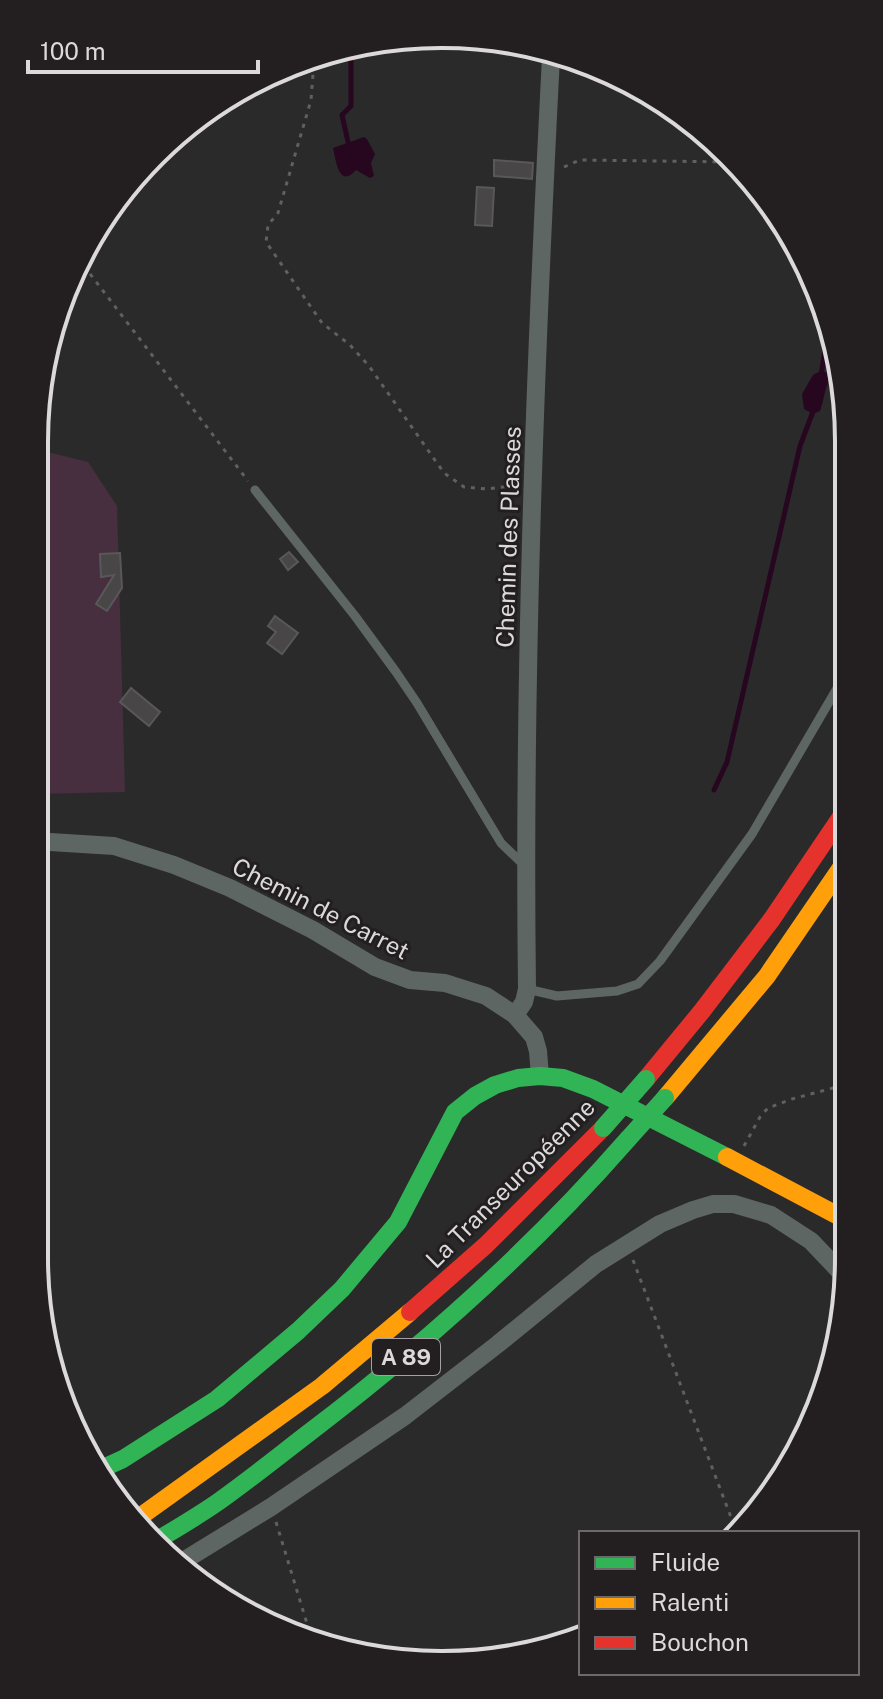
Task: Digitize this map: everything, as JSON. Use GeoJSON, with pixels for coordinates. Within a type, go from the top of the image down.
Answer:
{"type":"FeatureCollection","features":[{"type":"Feature","properties":{"kind":"main road","name":"La Transeuropéenne"},"geometry":{"type":"LineString","coordinates":[[144,1514],[322,1386],[486,1245],[603,1128],[646,1079],[772,919],[835,826]]}},
{"type":"Feature","properties":{"kind":"main road","name":"A 89"},"geometry":{"type":"LineString","coordinates":[[163,1536],[221,1500],[385,1375],[537,1238],[597,1176],[767,976],[835,877]]}},
{"type":"Feature","properties":{"kind":"main road"},"geometry":{"type":"LineString","coordinates":[[108,1466],[217,1399],[298,1331],[342,1289],[398,1222],[455,1112],[495,1085],[540,1076],[563,1078],[593,1089],[835,1214]]}},
{"type":"Feature","properties":{"kind":"street","name":"Chemin des Plasses"},"geometry":{"type":"LineString","coordinates":[[515,1015],[524,1002],[527,989],[529,628],[551,63]]}},
{"type":"Feature","properties":{"kind":"street","name":"Chemin de Carret"},"geometry":{"type":"LineString","coordinates":[[48,842],[114,846],[174,865],[230,888],[313,930],[375,967],[410,980],[445,983],[486,996],[515,1015],[534,1037],[540,1076]]}},
{"type":"Feature","properties":{"kind":"street"},"geometry":{"type":"LineString","coordinates":[[188,1558],[271,1507],[431,1397],[566,1287],[627,1243],[660,1224],[713,1204],[734,1204],[771,1215],[811,1241],[835,1266]]}},
{"type":"Feature","properties":{"kind":"lane"},"geometry":{"type":"LineString","coordinates":[[255,490],[396,672],[501,843],[526,867]]}},
{"type":"Feature","properties":{"kind":"lane"},"geometry":{"type":"LineString","coordinates":[[527,989],[557,996],[617,991],[638,984],[660,961],[752,834],[835,692]]}},
{"type":"Feature","properties":{"kind":"path"},"geometry":{"type":"LineString","coordinates":[[313,70],[311,100],[278,213],[268,225],[266,242],[322,323],[350,345],[369,366],[444,473],[464,487],[487,489],[512,486],[533,493]]}},
{"type":"Feature","properties":{"kind":"path"},"geometry":{"type":"LineString","coordinates":[[561,168],[580,160],[719,162]]}},
{"type":"Feature","properties":{"kind":"path"},"geometry":{"type":"LineString","coordinates":[[87,271],[255,490]]}},
{"type":"Feature","properties":{"kind":"path"},"geometry":{"type":"LineString","coordinates":[[736,1162],[768,1108],[835,1087]]}},
{"type":"Feature","properties":{"kind":"path"},"geometry":{"type":"LineString","coordinates":[[627,1243],[733,1522]]}},
{"type":"Feature","properties":{"kind":"path"},"geometry":{"type":"LineString","coordinates":[[271,1507],[308,1627]]}},
{"type":"Feature","properties":{"kind":"shaded area"},"geometry":{"type":"Polygon","coordinates":[[[364,137],[375,154],[371,163],[374,176],[370,178],[356,170],[350,175],[342,175],[333,148],[364,137]]]}},
{"type":"Feature","properties":{"kind":"shaded area"},"geometry":{"type":"Polygon","coordinates":[[[822,370],[829,380],[820,411],[813,414],[804,409],[802,394],[813,375],[822,370]]]}},
{"type":"Feature","properties":{"kind":"shaded area"},"geometry":{"type":"Polygon","coordinates":[[[48,452],[88,462],[117,506],[125,792],[48,794],[48,452]]]}},
{"type":"Feature","properties":{"kind":"building"},"geometry":{"type":"Polygon","coordinates":[[[494,160],[533,163],[532,179],[494,176],[494,160]]]}},
{"type":"Feature","properties":{"kind":"building"},"geometry":{"type":"Polygon","coordinates":[[[477,187],[494,188],[492,226],[475,225],[477,187]]]}},
{"type":"Feature","properties":{"kind":"building"},"geometry":{"type":"Polygon","coordinates":[[[289,552],[298,562],[288,570],[280,559],[289,552]]]}},
{"type":"Feature","properties":{"kind":"building"},"geometry":{"type":"Polygon","coordinates":[[[120,553],[122,588],[107,611],[96,604],[114,575],[101,577],[100,554],[120,553]]]}},
{"type":"Feature","properties":{"kind":"building"},"geometry":{"type":"Polygon","coordinates":[[[275,616],[298,633],[282,654],[267,643],[276,632],[268,626],[275,616]]]}},
{"type":"Feature","properties":{"kind":"building"},"geometry":{"type":"Polygon","coordinates":[[[131,688],[160,712],[149,726],[120,702],[131,688]]]}},
{"type":"Feature","properties":{"kind":"waterway"},"geometry":{"type":"LineString","coordinates":[[348,142],[342,115],[351,106],[351,59]]}},
{"type":"Feature","properties":{"kind":"waterway"},"geometry":{"type":"LineString","coordinates":[[821,375],[825,353]]}},
{"type":"Feature","properties":{"kind":"waterway"},"geometry":{"type":"LineString","coordinates":[[714,790],[727,762],[800,446],[814,409]]}},
{"type":"Feature","properties":{"kind":"traffic: fast"},"geometry":{"type":"LineString","coordinates":[[108,1466],[217,1399],[298,1331],[342,1289],[398,1222],[455,1112],[495,1085],[518,1078],[563,1078],[593,1089],[727,1157]]}},
{"type":"Feature","properties":{"kind":"traffic: fast"},"geometry":{"type":"LineString","coordinates":[[603,1128],[646,1079]]}},
{"type":"Feature","properties":{"kind":"traffic: fast"},"geometry":{"type":"LineString","coordinates":[[628,1139],[665,1098]]}},
{"type":"Feature","properties":{"kind":"traffic: fast"},"geometry":{"type":"LineString","coordinates":[[163,1536],[241,1485],[437,1329],[516,1257],[628,1139]]}},
{"type":"Feature","properties":{"kind":"traffic: slow"},"geometry":{"type":"LineString","coordinates":[[665,1098],[767,976],[835,877]]}},
{"type":"Feature","properties":{"kind":"traffic: slow"},"geometry":{"type":"LineString","coordinates":[[727,1157],[835,1214]]}},
{"type":"Feature","properties":{"kind":"traffic: slow"},"geometry":{"type":"LineString","coordinates":[[144,1514],[322,1386],[410,1312]]}},
{"type":"Feature","properties":{"kind":"traffic: jam"},"geometry":{"type":"LineString","coordinates":[[646,1079],[772,919],[835,826]]}},
{"type":"Feature","properties":{"kind":"traffic: jam"},"geometry":{"type":"LineString","coordinates":[[410,1312],[486,1245],[603,1128]]}}]}
